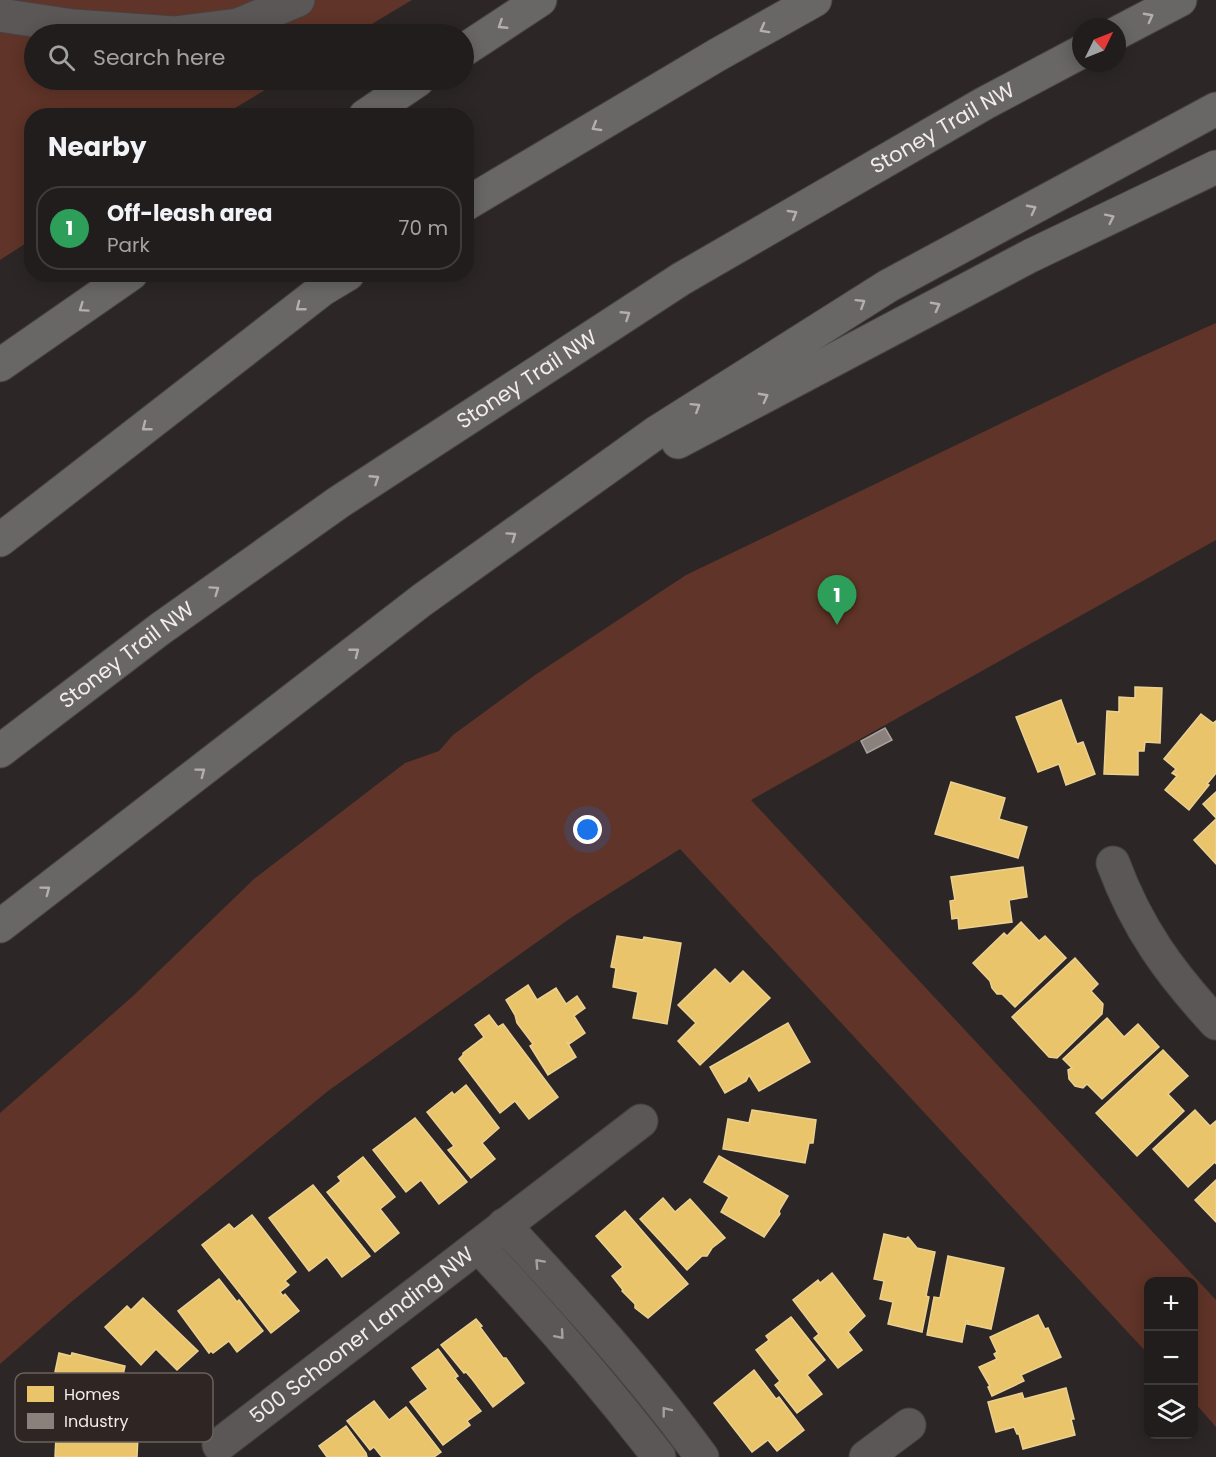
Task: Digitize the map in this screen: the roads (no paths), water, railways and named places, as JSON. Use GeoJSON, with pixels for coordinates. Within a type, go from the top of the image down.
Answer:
{"type":"FeatureCollection","features":[{"type":"Feature","properties":{"kind":"highway"},"geometry":{"type":"LineString","coordinates":[[474,43],[540,0]]}},
{"type":"Feature","properties":{"kind":"highway"},"geometry":{"type":"LineString","coordinates":[[474,199],[717,55],[815,0]]}},
{"type":"Feature","properties":{"kind":"highway"},"geometry":{"type":"LineString","coordinates":[[1126,28],[1180,0]]}},
{"type":"Feature","properties":{"kind":"highway","name":"Stoney Trail NW"},"geometry":{"type":"LineString","coordinates":[[0,751],[160,629],[339,502],[681,279],[985,103],[1072,57]]}},
{"type":"Feature","properties":{"kind":"highway"},"geometry":{"type":"LineString","coordinates":[[377,108],[403,90]]}},
{"type":"Feature","properties":{"kind":"highway"},"geometry":{"type":"LineString","coordinates":[[0,926],[422,600],[657,432],[888,286],[1216,109]]}},
{"type":"Feature","properties":{"kind":"highway"},"geometry":{"type":"LineString","coordinates":[[545,513],[1030,256],[1216,167]]}},
{"type":"Feature","properties":{"kind":"highway"},"geometry":{"type":"LineString","coordinates":[[4,363],[120,282]]}},
{"type":"Feature","properties":{"kind":"highway"},"geometry":{"type":"LineString","coordinates":[[0,540],[335,282]]}},
{"type":"Feature","properties":{"kind":"street"},"geometry":{"type":"LineString","coordinates":[[240,24],[298,0]]}},
{"type":"Feature","properties":{"kind":"street"},"geometry":{"type":"LineString","coordinates":[[0,15],[60,24]]}},
{"type":"Feature","properties":{"kind":"street"},"geometry":{"type":"LineString","coordinates":[[1113,863],[1137,919],[1160,957],[1216,1023]]}},
{"type":"Feature","properties":{"kind":"street","name":"500 Schooner Landing NW"},"geometry":{"type":"LineString","coordinates":[[219,1445],[641,1121]]}},
{"type":"Feature","properties":{"kind":"street"},"geometry":{"type":"LineString","coordinates":[[504,1225],[640,1377],[702,1457]]}},
{"type":"Feature","properties":{"kind":"street"},"geometry":{"type":"LineString","coordinates":[[478,1246],[540,1312],[614,1399],[659,1457]]}},
{"type":"Feature","properties":{"kind":"street"},"geometry":{"type":"LineString","coordinates":[[614,1399],[640,1377]]}},
{"type":"Feature","properties":{"kind":"street"},"geometry":{"type":"LineString","coordinates":[[866,1457],[909,1425]]}},
{"type":"Feature","properties":{"kind":"place","name":"Off-leash area"},"geometry":{"type":"Point","coordinates":[837,625]}}]}
